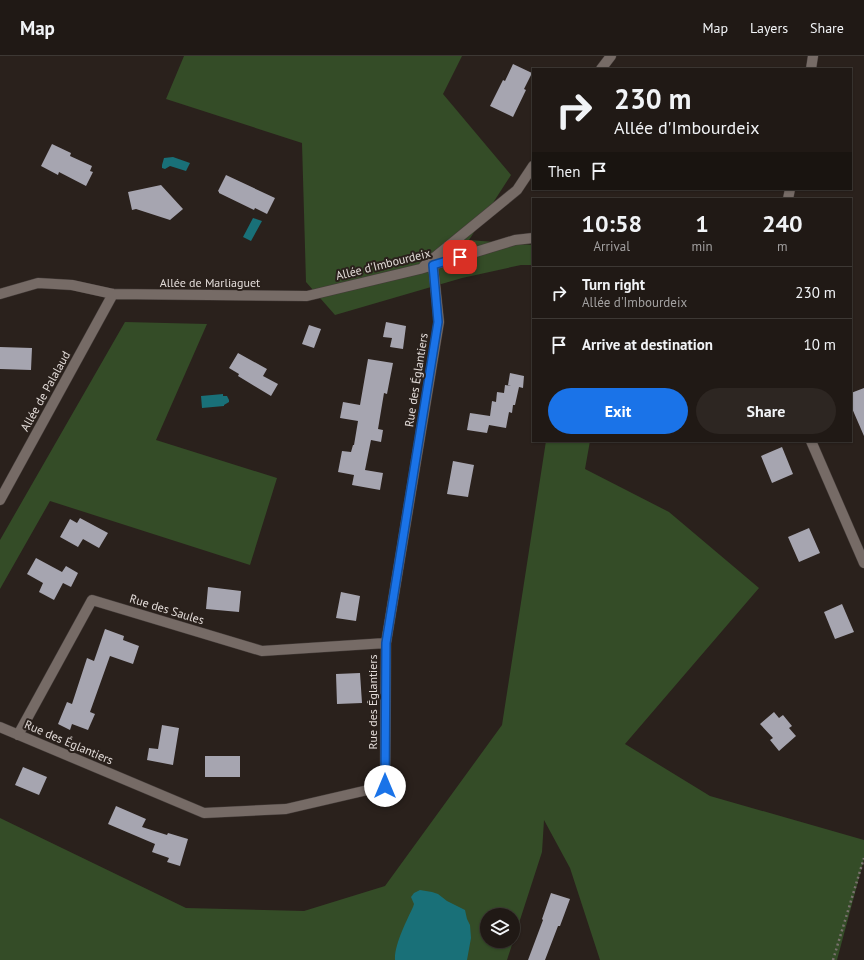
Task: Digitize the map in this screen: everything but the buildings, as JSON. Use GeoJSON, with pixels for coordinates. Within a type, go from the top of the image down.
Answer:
{"type":"FeatureCollection","features":[{"type":"Feature","properties":{"kind":"street"},"geometry":{"type":"LineString","coordinates":[[603,68],[611,56]]}},
{"type":"Feature","properties":{"kind":"street"},"geometry":{"type":"LineString","coordinates":[[811,68],[813,56]]}},
{"type":"Feature","properties":{"kind":"street"},"geometry":{"type":"LineString","coordinates":[[420,270],[517,190],[532,168]]}},
{"type":"Feature","properties":{"kind":"street","name":"Allée d'Imbourdeix"},"geometry":{"type":"LineString","coordinates":[[307,296],[420,270],[515,240],[532,238]]}},
{"type":"Feature","properties":{"kind":"street","name":"Rue des Églantiers"},"geometry":{"type":"LineString","coordinates":[[0,727],[204,813],[286,809],[385,786],[386,643],[438,322],[433,265]]}},
{"type":"Feature","properties":{"kind":"street","name":"Allée de Marliaguet"},"geometry":{"type":"LineString","coordinates":[[0,294],[38,283],[72,285],[113,294],[307,296]]}},
{"type":"Feature","properties":{"kind":"street","name":"Allée de Palalaud"},"geometry":{"type":"LineString","coordinates":[[0,500],[113,294]]}},
{"type":"Feature","properties":{"kind":"street"},"geometry":{"type":"LineString","coordinates":[[811,442],[864,563]]}},
{"type":"Feature","properties":{"kind":"street","name":"Rue des Saules"},"geometry":{"type":"LineString","coordinates":[[18,734],[92,600],[262,651],[386,643]]}},
{"type":"Feature","properties":{"kind":"path"},"geometry":{"type":"LineString","coordinates":[[833,960],[864,858]]}},
{"type":"Feature","properties":{"kind":"green space"},"geometry":{"type":"Polygon","coordinates":[[[184,56],[462,56],[443,94],[511,175],[469,240],[532,245],[532,265],[521,265],[462,278],[335,315],[306,282],[302,143],[166,99],[184,56]]]}},
{"type":"Feature","properties":{"kind":"green space"},"geometry":{"type":"Polygon","coordinates":[[[125,322],[207,324],[156,440],[277,478],[250,565],[50,501],[0,589],[0,540],[125,322]]]}},
{"type":"Feature","properties":{"kind":"green space"},"geometry":{"type":"Polygon","coordinates":[[[546,442],[590,442],[585,469],[669,512],[759,588],[625,744],[710,796],[864,840],[864,859],[837,960],[600,960],[570,868],[544,820],[542,852],[520,920],[520,908],[480,908],[480,948],[511,948],[507,960],[0,960],[0,818],[186,908],[304,911],[385,886],[502,725],[546,442]]]}},
{"type":"Feature","properties":{"kind":"water"},"geometry":{"type":"Polygon","coordinates":[[[173,157],[190,163],[186,171],[170,166],[165,169],[162,168],[164,158],[173,157]]]}},
{"type":"Feature","properties":{"kind":"water"},"geometry":{"type":"Polygon","coordinates":[[[253,218],[262,221],[251,241],[243,237],[253,218]]]}},
{"type":"Feature","properties":{"kind":"water"},"geometry":{"type":"Polygon","coordinates":[[[223,394],[223,396],[227,396],[229,400],[229,402],[224,406],[202,408],[201,396],[223,394]]]}},
{"type":"Feature","properties":{"kind":"water"},"geometry":{"type":"Polygon","coordinates":[[[420,890],[438,894],[447,901],[465,910],[470,925],[471,938],[467,960],[395,960],[399,940],[414,904],[411,897],[414,893],[420,890]]]}},
{"type":"Feature","properties":{"kind":"route"},"geometry":{"type":"LineString","coordinates":[[385,786],[386,643],[438,322],[433,265],[460,257]]}}]}
